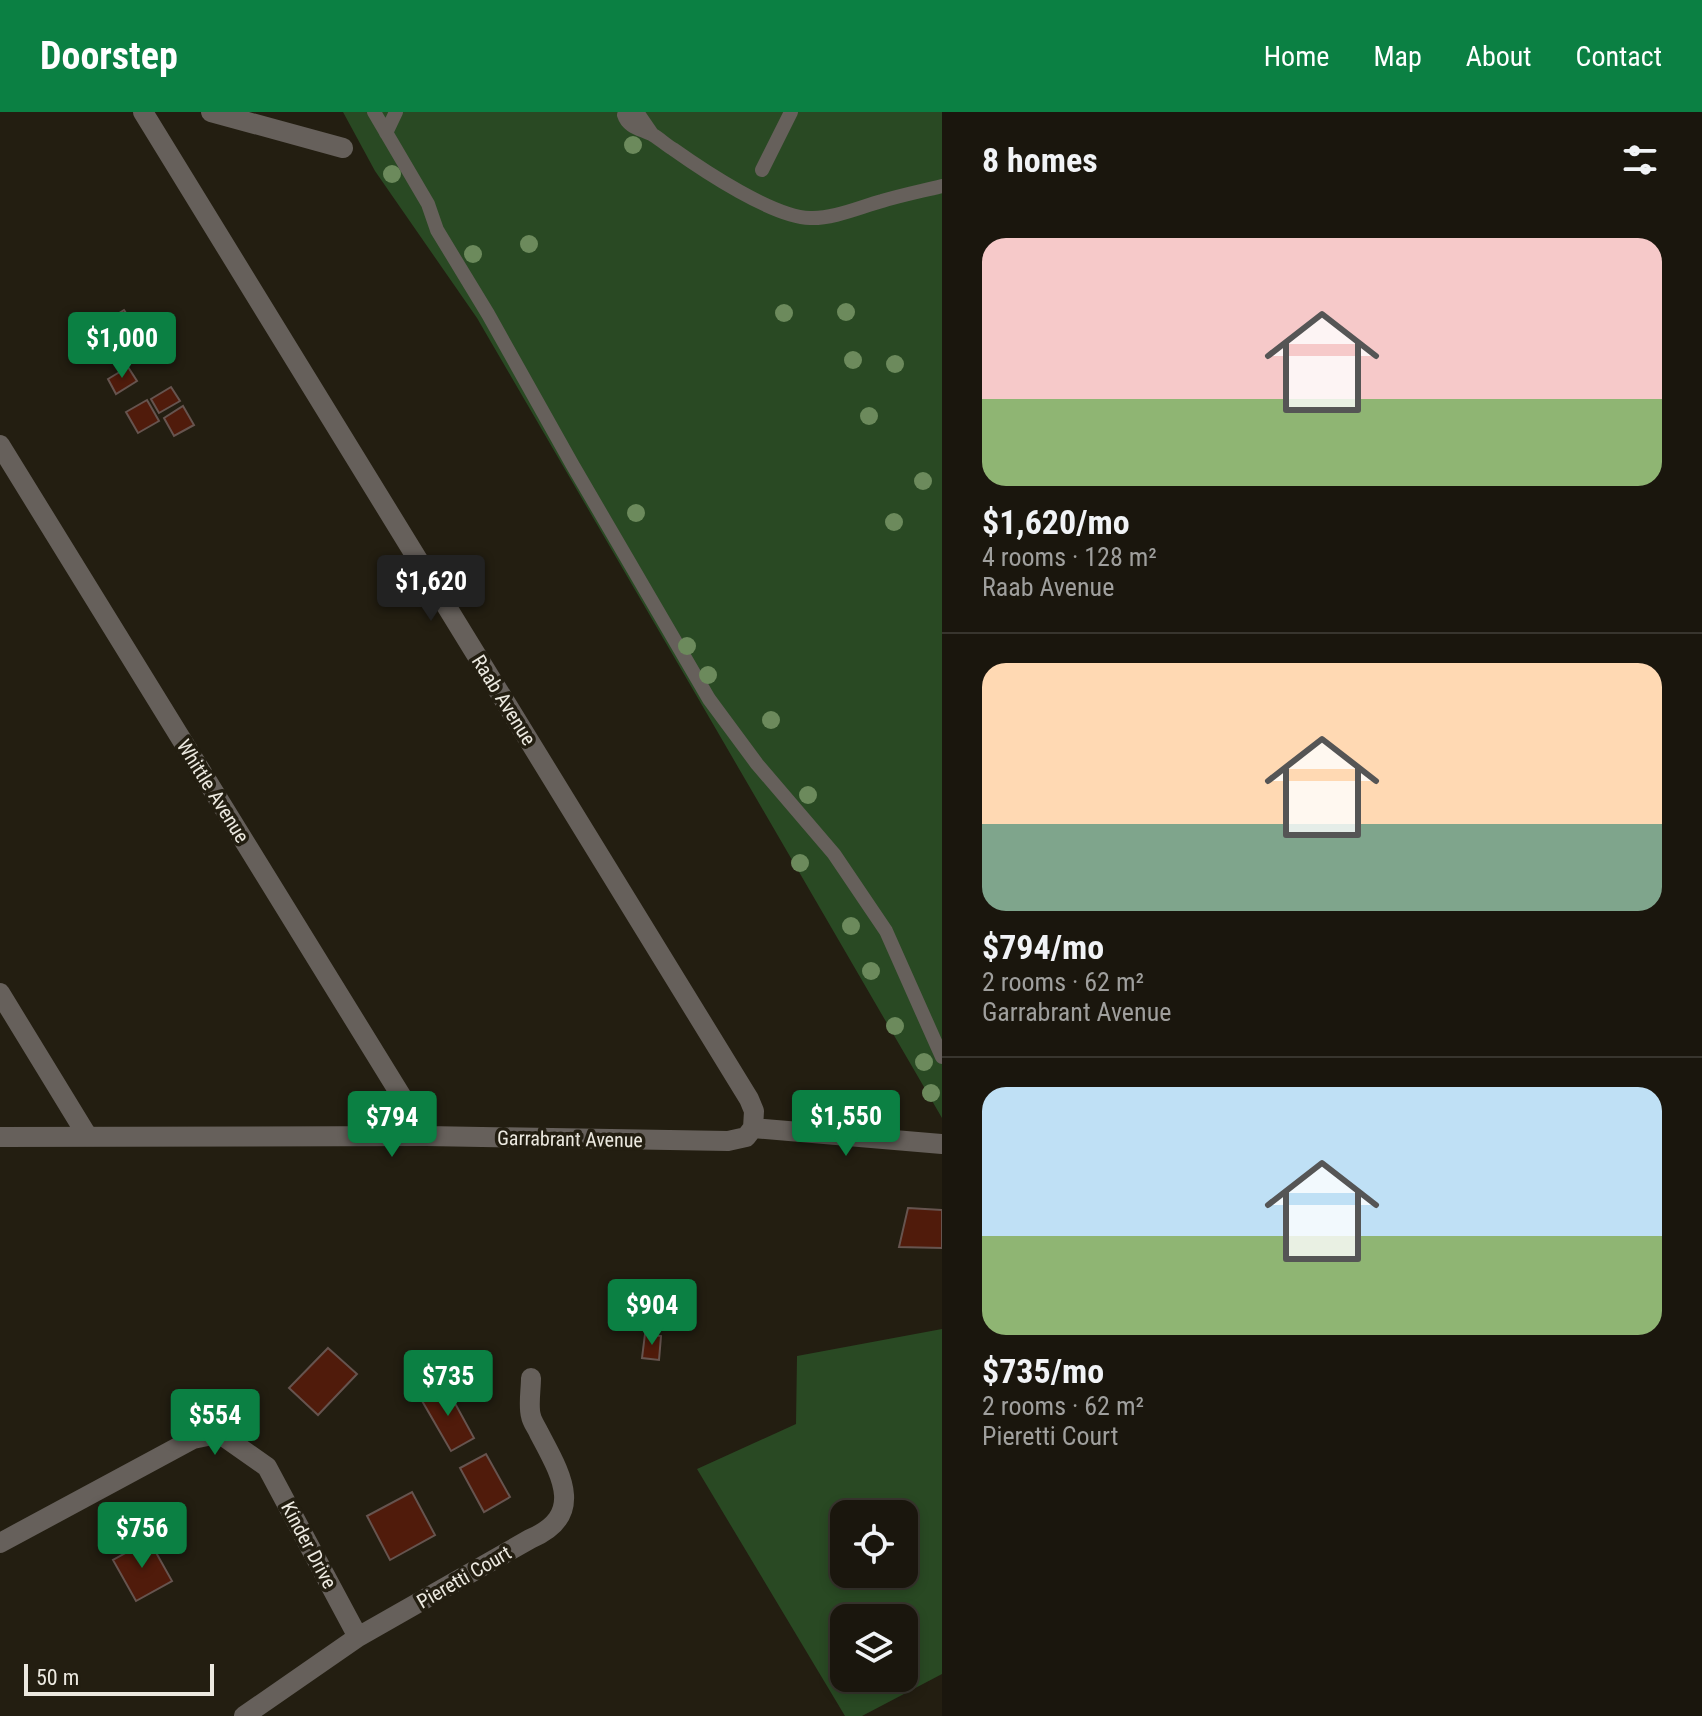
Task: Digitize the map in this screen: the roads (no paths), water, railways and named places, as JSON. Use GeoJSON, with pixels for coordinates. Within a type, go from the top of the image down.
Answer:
{"type":"FeatureCollection","features":[{"type":"Feature","properties":{"kind":"street","name":"Raab Avenue"},"geometry":{"type":"LineString","coordinates":[[143,112],[749,1099],[754,1111],[753,1128]]}},
{"type":"Feature","properties":{"kind":"street"},"geometry":{"type":"LineString","coordinates":[[211,112],[343,148]]}},
{"type":"Feature","properties":{"kind":"street","name":"Whittle Avenue"},"geometry":{"type":"LineString","coordinates":[[0,445],[426,1136]]}},
{"type":"Feature","properties":{"kind":"street"},"geometry":{"type":"LineString","coordinates":[[0,993],[88,1137]]}},
{"type":"Feature","properties":{"kind":"street","name":"Garrabrant Avenue"},"geometry":{"type":"LineString","coordinates":[[0,1137],[426,1136],[728,1141],[746,1137],[753,1128],[942,1144]]}},
{"type":"Feature","properties":{"kind":"street","name":"Pieretti Court"},"geometry":{"type":"LineString","coordinates":[[244,1716],[358,1637],[544,1533],[554,1523],[562,1510],[565,1496],[562,1477],[530,1415],[531,1378]]}},
{"type":"Feature","properties":{"kind":"street","name":"Kinder Drive"},"geometry":{"type":"LineString","coordinates":[[0,1543],[193,1439],[223,1436],[267,1467],[358,1637]]}},
{"type":"Feature","properties":{"kind":"lane"},"geometry":{"type":"LineString","coordinates":[[374,112],[428,204],[437,230],[709,699],[757,764],[834,854],[886,931],[942,1057]]}},
{"type":"Feature","properties":{"kind":"lane"},"geometry":{"type":"LineString","coordinates":[[386,133],[396,112]]}},
{"type":"Feature","properties":{"kind":"lane"},"geometry":{"type":"LineString","coordinates":[[626,112],[626,121],[633,127],[652,134],[709,174],[794,216],[825,216],[942,186]]}},
{"type":"Feature","properties":{"kind":"lane"},"geometry":{"type":"LineString","coordinates":[[637,112],[652,134]]}},
{"type":"Feature","properties":{"kind":"lane"},"geometry":{"type":"LineString","coordinates":[[762,170],[791,112]]}}]}
